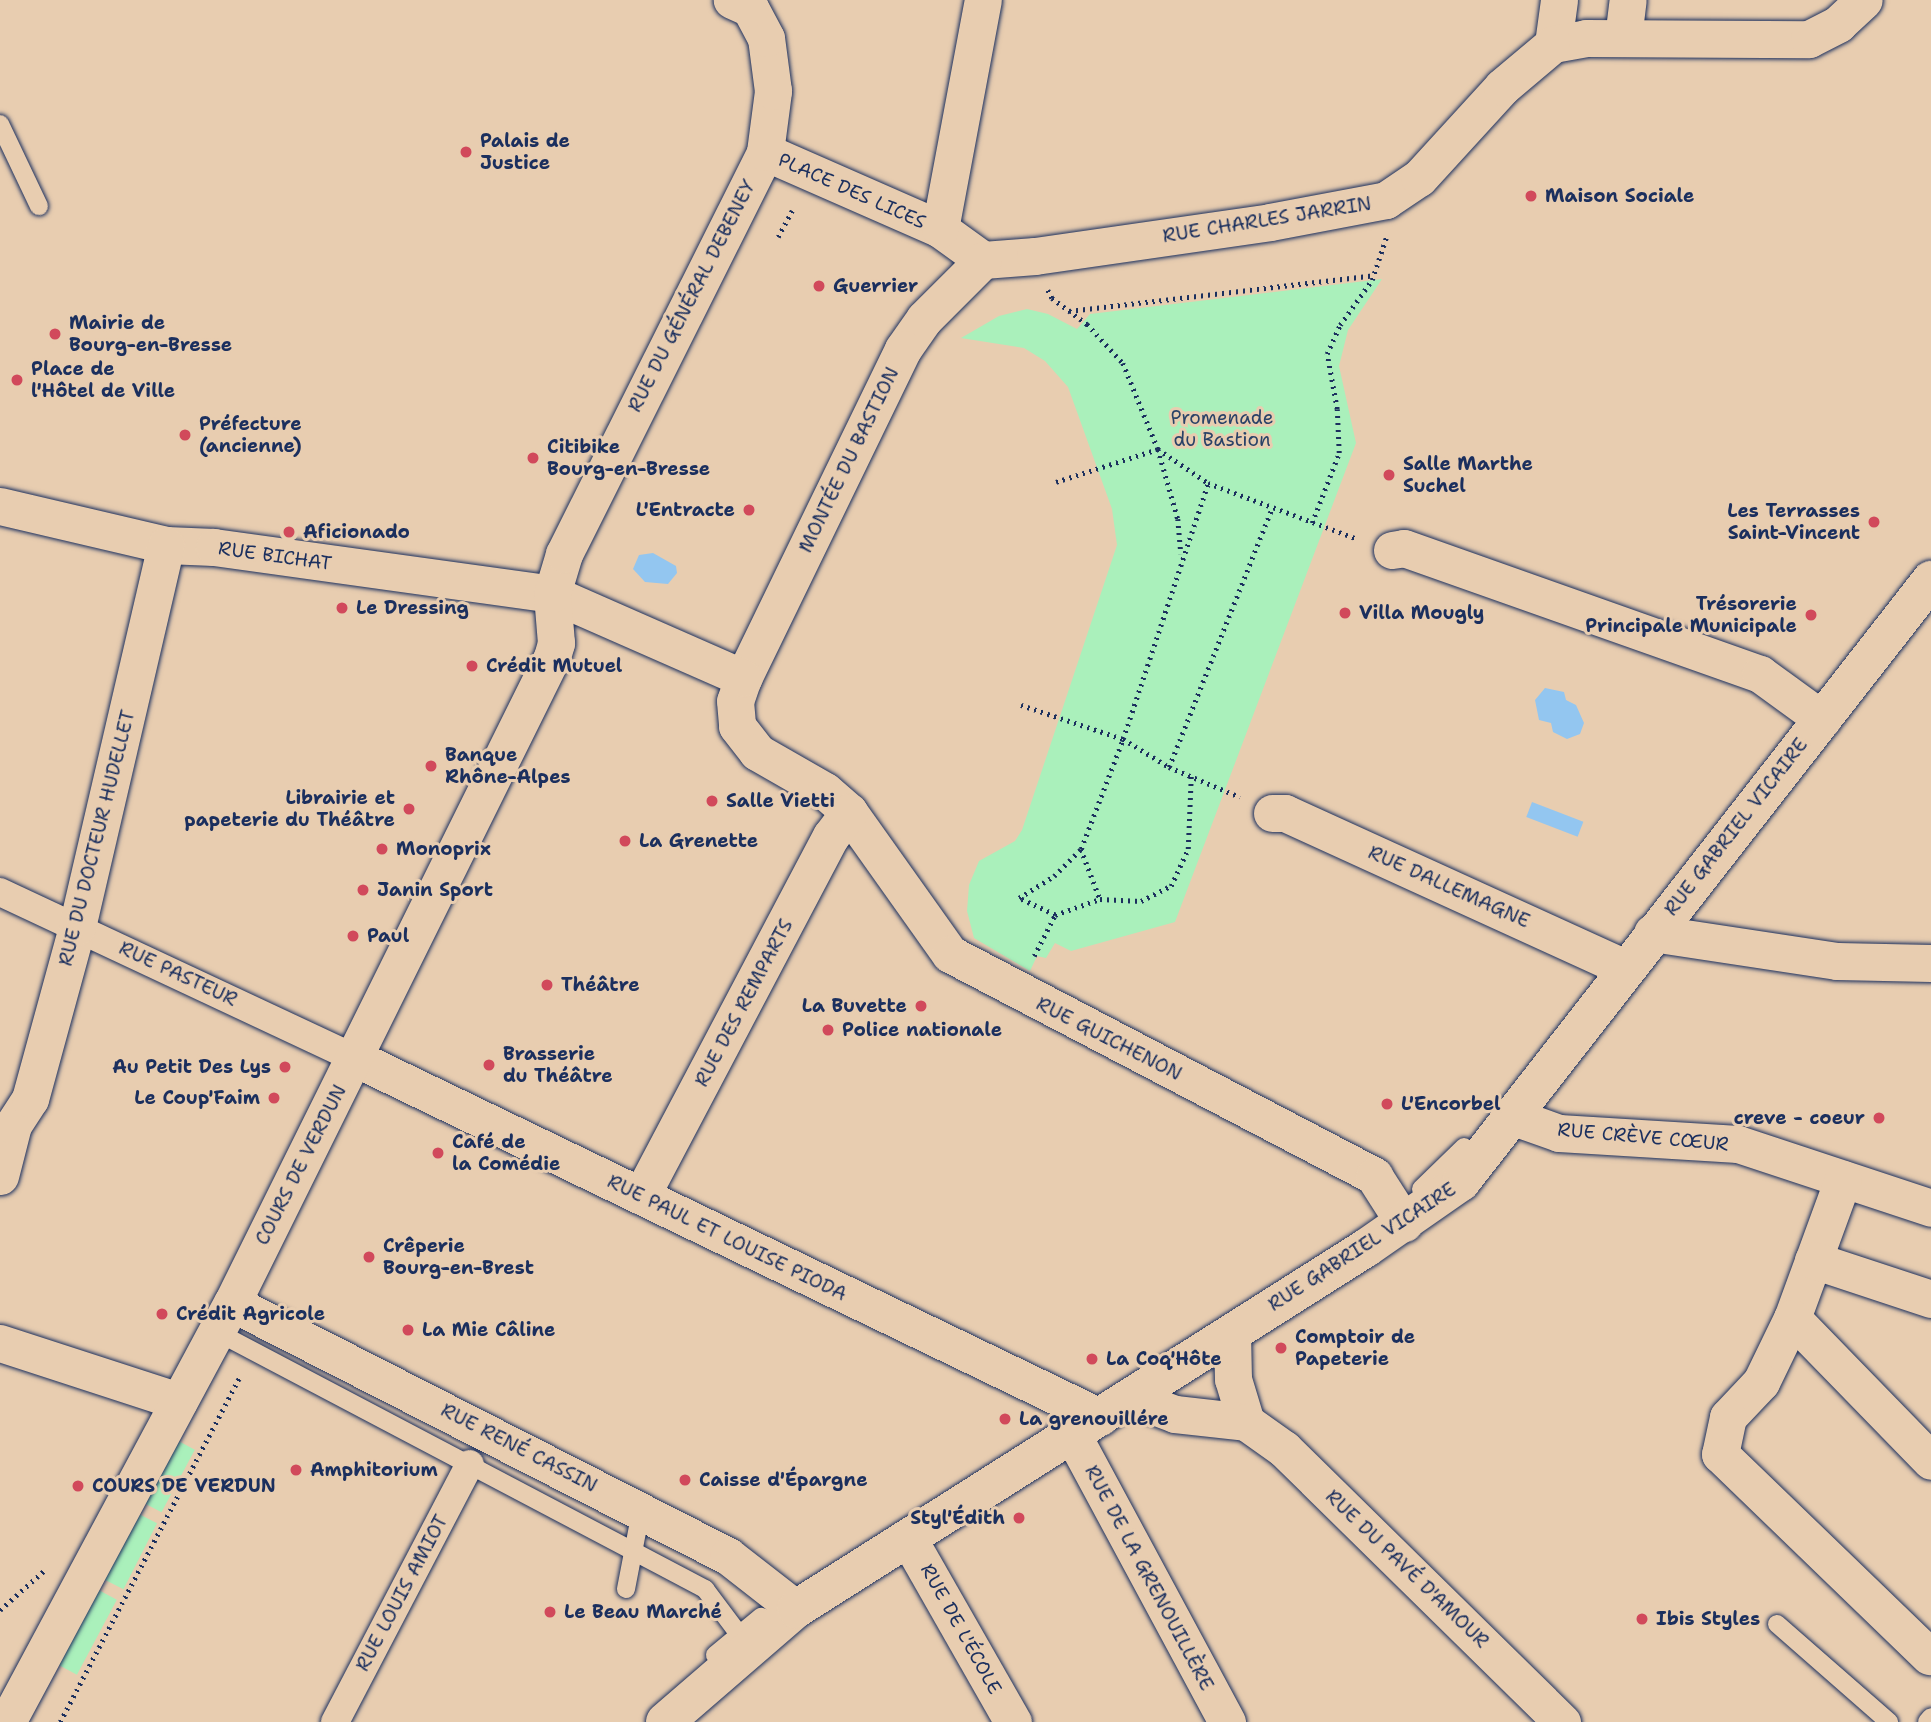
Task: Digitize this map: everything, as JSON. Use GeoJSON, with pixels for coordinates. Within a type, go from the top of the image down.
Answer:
{"type":"FeatureCollection","features":[{"type":"Feature","properties":{"kind":"main road","name":"RUE GABRIEL VICAIRE"},"geometry":{"type":"LineString","coordinates":[[792,1604],[908,1538],[1097,1415],[1232,1332],[1400,1217],[1461,1182],[1504,1113],[1618,964],[1815,714],[1930,576]]}},
{"type":"Feature","properties":{"kind":"main road"},"geometry":{"type":"LineString","coordinates":[[665,1722],[792,1604]]}},
{"type":"Feature","properties":{"kind":"street","name":"RUE DU GÉNÉRAL DEBENEY"},"geometry":{"type":"LineString","coordinates":[[552,594],[564,554],[765,152],[773,91],[769,51],[750,8],[732,0]]}},
{"type":"Feature","properties":{"kind":"street"},"geometry":{"type":"LineString","coordinates":[[982,260],[940,229],[983,0]]}},
{"type":"Feature","properties":{"kind":"street"},"geometry":{"type":"LineString","coordinates":[[1559,0],[1553,44],[1623,38],[1809,39],[1838,24],[1864,0]]}},
{"type":"Feature","properties":{"kind":"street"},"geometry":{"type":"LineString","coordinates":[[1623,38],[1628,0]]}},
{"type":"Feature","properties":{"kind":"street","name":"RUE CHARLES JARRIN"},"geometry":{"type":"LineString","coordinates":[[982,260],[1035,256],[1270,222],[1386,200],[1419,178],[1502,87],[1553,44]]}},
{"type":"Feature","properties":{"kind":"street","name":"PLACE DES LICES"},"geometry":{"type":"LineString","coordinates":[[765,152],[940,229]]}},
{"type":"Feature","properties":{"kind":"street","name":"MONTÉE DU BASTION"},"geometry":{"type":"LineString","coordinates":[[849,812],[747,743],[734,715],[743,678],[903,349],[924,319],[982,260]]}},
{"type":"Feature","properties":{"kind":"street","name":"RUE BICHAT"},"geometry":{"type":"LineString","coordinates":[[0,506],[166,545],[214,547],[552,594],[743,678]]}},
{"type":"Feature","properties":{"kind":"street","name":"RUE DU DOCTEUR HUDELLET"},"geometry":{"type":"LineString","coordinates":[[0,1176],[6,1123],[30,1099],[77,927],[166,545]]}},
{"type":"Feature","properties":{"kind":"street"},"geometry":{"type":"LineString","coordinates":[[1392,550],[1404,548],[1760,674],[1815,714]]}},
{"type":"Feature","properties":{"kind":"street","name":"COURS DE VERDUN"},"geometry":{"type":"LineString","coordinates":[[7,1722],[224,1317],[552,657],[556,643],[552,594]]}},
{"type":"Feature","properties":{"kind":"street","name":"RUE DES REMPARTS"},"geometry":{"type":"LineString","coordinates":[[641,1196],[831,836],[849,812]]}},
{"type":"Feature","properties":{"kind":"street","name":"RUE GUICHENON"},"geometry":{"type":"LineString","coordinates":[[849,812],[950,954],[1374,1177],[1400,1217]]}},
{"type":"Feature","properties":{"kind":"street","name":"RUE DALLEMAGNE"},"geometry":{"type":"LineString","coordinates":[[1272,813],[1285,813],[1618,964]]}},
{"type":"Feature","properties":{"kind":"street","name":"RUE PASTEUR"},"geometry":{"type":"LineString","coordinates":[[0,892],[355,1058]]}},
{"type":"Feature","properties":{"kind":"street"},"geometry":{"type":"LineString","coordinates":[[1644,932],[1837,961],[1931,963]]}},
{"type":"Feature","properties":{"kind":"street","name":"RUE PAUL ET LOUISE PIODA"},"geometry":{"type":"LineString","coordinates":[[355,1058],[1097,1415]]}},
{"type":"Feature","properties":{"kind":"street","name":"RUE CRÈVE CŒUR"},"geometry":{"type":"LineString","coordinates":[[1504,1113],[1559,1133],[1738,1144],[1931,1208]]}},
{"type":"Feature","properties":{"kind":"street"},"geometry":{"type":"LineString","coordinates":[[1843,1178],[1792,1318],[1761,1382],[1728,1417],[1720,1454],[1929,1656]]}},
{"type":"Feature","properties":{"kind":"street"},"geometry":{"type":"LineString","coordinates":[[1813,1260],[1931,1299]]}},
{"type":"Feature","properties":{"kind":"street","name":"RUE RENÉ CASSIN"},"geometry":{"type":"LineString","coordinates":[[224,1317],[641,1511],[728,1556],[792,1604]]}},
{"type":"Feature","properties":{"kind":"street"},"geometry":{"type":"LineString","coordinates":[[1792,1318],[1931,1461]]}},
{"type":"Feature","properties":{"kind":"street"},"geometry":{"type":"LineString","coordinates":[[1097,1415],[1175,1414],[1246,1422],[1233,1379],[1232,1332]]}},
{"type":"Feature","properties":{"kind":"street"},"geometry":{"type":"LineString","coordinates":[[0,1343],[179,1401]]}},
{"type":"Feature","properties":{"kind":"street","name":"RUE DE LA GRENOUILLÈRE"},"geometry":{"type":"LineString","coordinates":[[1097,1415],[1227,1722]]}},
{"type":"Feature","properties":{"kind":"street","name":"RUE DU PAVÉ D'AMOUR"},"geometry":{"type":"LineString","coordinates":[[1246,1422],[1321,1485],[1562,1722]]}},
{"type":"Feature","properties":{"kind":"street","name":"RUE LOUIS AMIOT"},"geometry":{"type":"LineString","coordinates":[[335,1722],[470,1464]]}},
{"type":"Feature","properties":{"kind":"street","name":"RUE DE L'ÉCOLE"},"geometry":{"type":"LineString","coordinates":[[908,1538],[1013,1722]]}},
{"type":"Feature","properties":{"kind":"lane"},"geometry":{"type":"LineString","coordinates":[[0,124],[39,206]]}},
{"type":"Feature","properties":{"kind":"lane"},"geometry":{"type":"LineString","coordinates":[[1097,1415],[1400,1217]]}},
{"type":"Feature","properties":{"kind":"lane","name":"RUE RENÉ CASSIN"},"geometry":{"type":"LineString","coordinates":[[224,1317],[279,1365],[705,1589],[738,1633]]}},
{"type":"Feature","properties":{"kind":"lane","name":"RUE GABRIEL VICAIRE"},"geometry":{"type":"LineString","coordinates":[[792,1604],[1097,1415]]}},
{"type":"Feature","properties":{"kind":"lane"},"geometry":{"type":"LineString","coordinates":[[626,1589],[641,1511]]}},
{"type":"Feature","properties":{"kind":"lane"},"geometry":{"type":"LineString","coordinates":[[644,1722],[738,1633],[792,1604]]}},
{"type":"Feature","properties":{"kind":"lane"},"geometry":{"type":"LineString","coordinates":[[1777,1624],[1889,1722]]}},
{"type":"Feature","properties":{"kind":"lane"},"geometry":{"type":"LineString","coordinates":[[1927,1722],[1931,1717]]}},
{"type":"Feature","properties":{"kind":"path"},"geometry":{"type":"LineString","coordinates":[[1311,523],[1339,453],[1338,409],[1327,355],[1340,325],[1374,275],[1385,251],[1386,200]]}},
{"type":"Feature","properties":{"kind":"path"},"geometry":{"type":"LineString","coordinates":[[778,237],[792,211]]}},
{"type":"Feature","properties":{"kind":"path"},"geometry":{"type":"LineString","coordinates":[[1035,256],[1052,298],[1123,363],[1158,449],[1178,519],[1182,558]]}},
{"type":"Feature","properties":{"kind":"path"},"geometry":{"type":"LineString","coordinates":[[1068,311],[1374,275]]}},
{"type":"Feature","properties":{"kind":"path"},"geometry":{"type":"LineString","coordinates":[[1056,482],[1158,449]]}},
{"type":"Feature","properties":{"kind":"path"},"geometry":{"type":"LineString","coordinates":[[1158,449],[1208,483],[1311,523],[1392,550]]}},
{"type":"Feature","properties":{"kind":"path"},"geometry":{"type":"LineString","coordinates":[[1055,915],[1019,898],[1054,876],[1081,849],[1123,738],[1208,483]]}},
{"type":"Feature","properties":{"kind":"path"},"geometry":{"type":"LineString","coordinates":[[1169,767],[1272,508]]}},
{"type":"Feature","properties":{"kind":"path"},"geometry":{"type":"LineString","coordinates":[[1021,705],[1123,738],[1169,767],[1213,785]]}},
{"type":"Feature","properties":{"kind":"path"},"geometry":{"type":"LineString","coordinates":[[1032,960],[1055,915],[1100,899],[1142,901],[1171,886],[1188,849],[1191,776]]}},
{"type":"Feature","properties":{"kind":"path"},"geometry":{"type":"LineString","coordinates":[[1081,849],[1100,899]]}},
{"type":"Feature","properties":{"kind":"path"},"geometry":{"type":"LineString","coordinates":[[60,1722],[234,1383],[244,1373],[269,1380],[279,1365]]}},
{"type":"Feature","properties":{"kind":"path"},"geometry":{"type":"LineString","coordinates":[[0,1610],[53,1563]]}},
{"type":"Feature","properties":{"kind":"green space","name":"Promenade du Bastion"},"geometry":{"type":"Polygon","coordinates":[[[1382,279],[1348,330],[1339,366],[1356,443],[1175,922],[1071,951],[1055,943],[1046,958],[1037,956],[1030,971],[974,938],[967,911],[969,885],[979,861],[1015,841],[1022,830],[1117,545],[1112,509],[1068,387],[1045,361],[1024,348],[961,338],[999,316],[1027,309],[1048,314],[1077,329],[1090,314],[1382,279]]]}},
{"type":"Feature","properties":{"kind":"green space"},"geometry":{"type":"Polygon","coordinates":[[[171,1437],[195,1450],[162,1512],[138,1500],[171,1437]]]}},
{"type":"Feature","properties":{"kind":"green space"},"geometry":{"type":"Polygon","coordinates":[[[133,1511],[157,1523],[123,1589],[99,1577],[133,1511]]]}},
{"type":"Feature","properties":{"kind":"green space"},"geometry":{"type":"Polygon","coordinates":[[[93,1587],[117,1600],[77,1675],[53,1662],[93,1587]]]}},
{"type":"Feature","properties":{"kind":"water"},"geometry":{"type":"Polygon","coordinates":[[[653,553],[676,566],[677,573],[668,584],[645,582],[633,569],[639,555],[653,553]]]}},
{"type":"Feature","properties":{"kind":"water"},"geometry":{"type":"Polygon","coordinates":[[[1545,688],[1564,692],[1566,700],[1576,705],[1584,723],[1580,734],[1567,739],[1553,732],[1551,723],[1539,720],[1535,700],[1545,688]]]}},
{"type":"Feature","properties":{"kind":"water"},"geometry":{"type":"Polygon","coordinates":[[[1532,802],[1583,822],[1578,837],[1526,817],[1532,802]]]}},
{"type":"Feature","properties":{"kind":"place","name":"Palais de Justice"},"geometry":{"type":"Point","coordinates":[466,152]}},
{"type":"Feature","properties":{"kind":"place","name":"Maison Sociale"},"geometry":{"type":"Point","coordinates":[1531,196]}},
{"type":"Feature","properties":{"kind":"place","name":"Guerrier"},"geometry":{"type":"Point","coordinates":[819,286]}},
{"type":"Feature","properties":{"kind":"place","name":"Mairie de Bourg-en-Bresse"},"geometry":{"type":"Point","coordinates":[55,334]}},
{"type":"Feature","properties":{"kind":"place","name":"Place de l'Hôtel de Ville"},"geometry":{"type":"Point","coordinates":[17,380]}},
{"type":"Feature","properties":{"kind":"place","name":"Préfecture (ancienne)"},"geometry":{"type":"Point","coordinates":[185,435]}},
{"type":"Feature","properties":{"kind":"place","name":"Citibike Bourg-en-Bresse"},"geometry":{"type":"Point","coordinates":[533,458]}},
{"type":"Feature","properties":{"kind":"place","name":"Salle Marthe Suchel"},"geometry":{"type":"Point","coordinates":[1389,475]}},
{"type":"Feature","properties":{"kind":"place","name":"L'Entracte"},"geometry":{"type":"Point","coordinates":[749,510]}},
{"type":"Feature","properties":{"kind":"place","name":"Les Terrasses Saint-Vincent"},"geometry":{"type":"Point","coordinates":[1874,522]}},
{"type":"Feature","properties":{"kind":"place","name":"Aficionado"},"geometry":{"type":"Point","coordinates":[289,532]}},
{"type":"Feature","properties":{"kind":"place","name":"Le Dressing"},"geometry":{"type":"Point","coordinates":[342,608]}},
{"type":"Feature","properties":{"kind":"place","name":"Villa Mougly"},"geometry":{"type":"Point","coordinates":[1345,613]}},
{"type":"Feature","properties":{"kind":"place","name":"Trésorerie Principale Municipale"},"geometry":{"type":"Point","coordinates":[1811,615]}},
{"type":"Feature","properties":{"kind":"place","name":"Crédit Mutuel"},"geometry":{"type":"Point","coordinates":[472,666]}},
{"type":"Feature","properties":{"kind":"place","name":"Banque Rhône-Alpes"},"geometry":{"type":"Point","coordinates":[431,766]}},
{"type":"Feature","properties":{"kind":"place","name":"Salle Vietti"},"geometry":{"type":"Point","coordinates":[712,801]}},
{"type":"Feature","properties":{"kind":"place","name":"Librairie et papeterie du Théâtre"},"geometry":{"type":"Point","coordinates":[409,809]}},
{"type":"Feature","properties":{"kind":"place","name":"La Grenette"},"geometry":{"type":"Point","coordinates":[625,841]}},
{"type":"Feature","properties":{"kind":"place","name":"Monoprix"},"geometry":{"type":"Point","coordinates":[382,849]}},
{"type":"Feature","properties":{"kind":"place","name":"Janin Sport"},"geometry":{"type":"Point","coordinates":[363,890]}},
{"type":"Feature","properties":{"kind":"place","name":"Paul"},"geometry":{"type":"Point","coordinates":[353,936]}},
{"type":"Feature","properties":{"kind":"place","name":"Théâtre"},"geometry":{"type":"Point","coordinates":[547,985]}},
{"type":"Feature","properties":{"kind":"place","name":"La Buvette"},"geometry":{"type":"Point","coordinates":[921,1006]}},
{"type":"Feature","properties":{"kind":"place","name":"Police nationale"},"geometry":{"type":"Point","coordinates":[828,1030]}},
{"type":"Feature","properties":{"kind":"place","name":"Brasserie du Théâtre"},"geometry":{"type":"Point","coordinates":[489,1065]}},
{"type":"Feature","properties":{"kind":"place","name":"Au Petit Des Lys"},"geometry":{"type":"Point","coordinates":[285,1067]}},
{"type":"Feature","properties":{"kind":"place","name":"Le Coup'Faim"},"geometry":{"type":"Point","coordinates":[274,1098]}},
{"type":"Feature","properties":{"kind":"place","name":"L'Encorbel"},"geometry":{"type":"Point","coordinates":[1387,1104]}},
{"type":"Feature","properties":{"kind":"place","name":"creve - coeur"},"geometry":{"type":"Point","coordinates":[1879,1118]}},
{"type":"Feature","properties":{"kind":"place","name":"Café de la Comédie"},"geometry":{"type":"Point","coordinates":[438,1153]}},
{"type":"Feature","properties":{"kind":"place","name":"Crêperie Bourg-en-Brest"},"geometry":{"type":"Point","coordinates":[369,1257]}},
{"type":"Feature","properties":{"kind":"place","name":"Crédit Agricole"},"geometry":{"type":"Point","coordinates":[162,1314]}},
{"type":"Feature","properties":{"kind":"place","name":"La Mie Câline"},"geometry":{"type":"Point","coordinates":[408,1330]}},
{"type":"Feature","properties":{"kind":"place","name":"Comptoir de Papeterie"},"geometry":{"type":"Point","coordinates":[1281,1348]}},
{"type":"Feature","properties":{"kind":"place","name":"La Coq'Hôte"},"geometry":{"type":"Point","coordinates":[1092,1359]}},
{"type":"Feature","properties":{"kind":"place","name":"La grenouillére"},"geometry":{"type":"Point","coordinates":[1005,1419]}},
{"type":"Feature","properties":{"kind":"place","name":"Amphitorium"},"geometry":{"type":"Point","coordinates":[296,1470]}},
{"type":"Feature","properties":{"kind":"place","name":"Caisse d'Épargne"},"geometry":{"type":"Point","coordinates":[685,1480]}},
{"type":"Feature","properties":{"kind":"place","name":"COURS DE VERDUN"},"geometry":{"type":"Point","coordinates":[78,1486]}},
{"type":"Feature","properties":{"kind":"place","name":"Styl'Édith"},"geometry":{"type":"Point","coordinates":[1019,1518]}},
{"type":"Feature","properties":{"kind":"place","name":"Le Beau Marché"},"geometry":{"type":"Point","coordinates":[550,1612]}},
{"type":"Feature","properties":{"kind":"place","name":"Ibis Styles"},"geometry":{"type":"Point","coordinates":[1642,1619]}}]}
